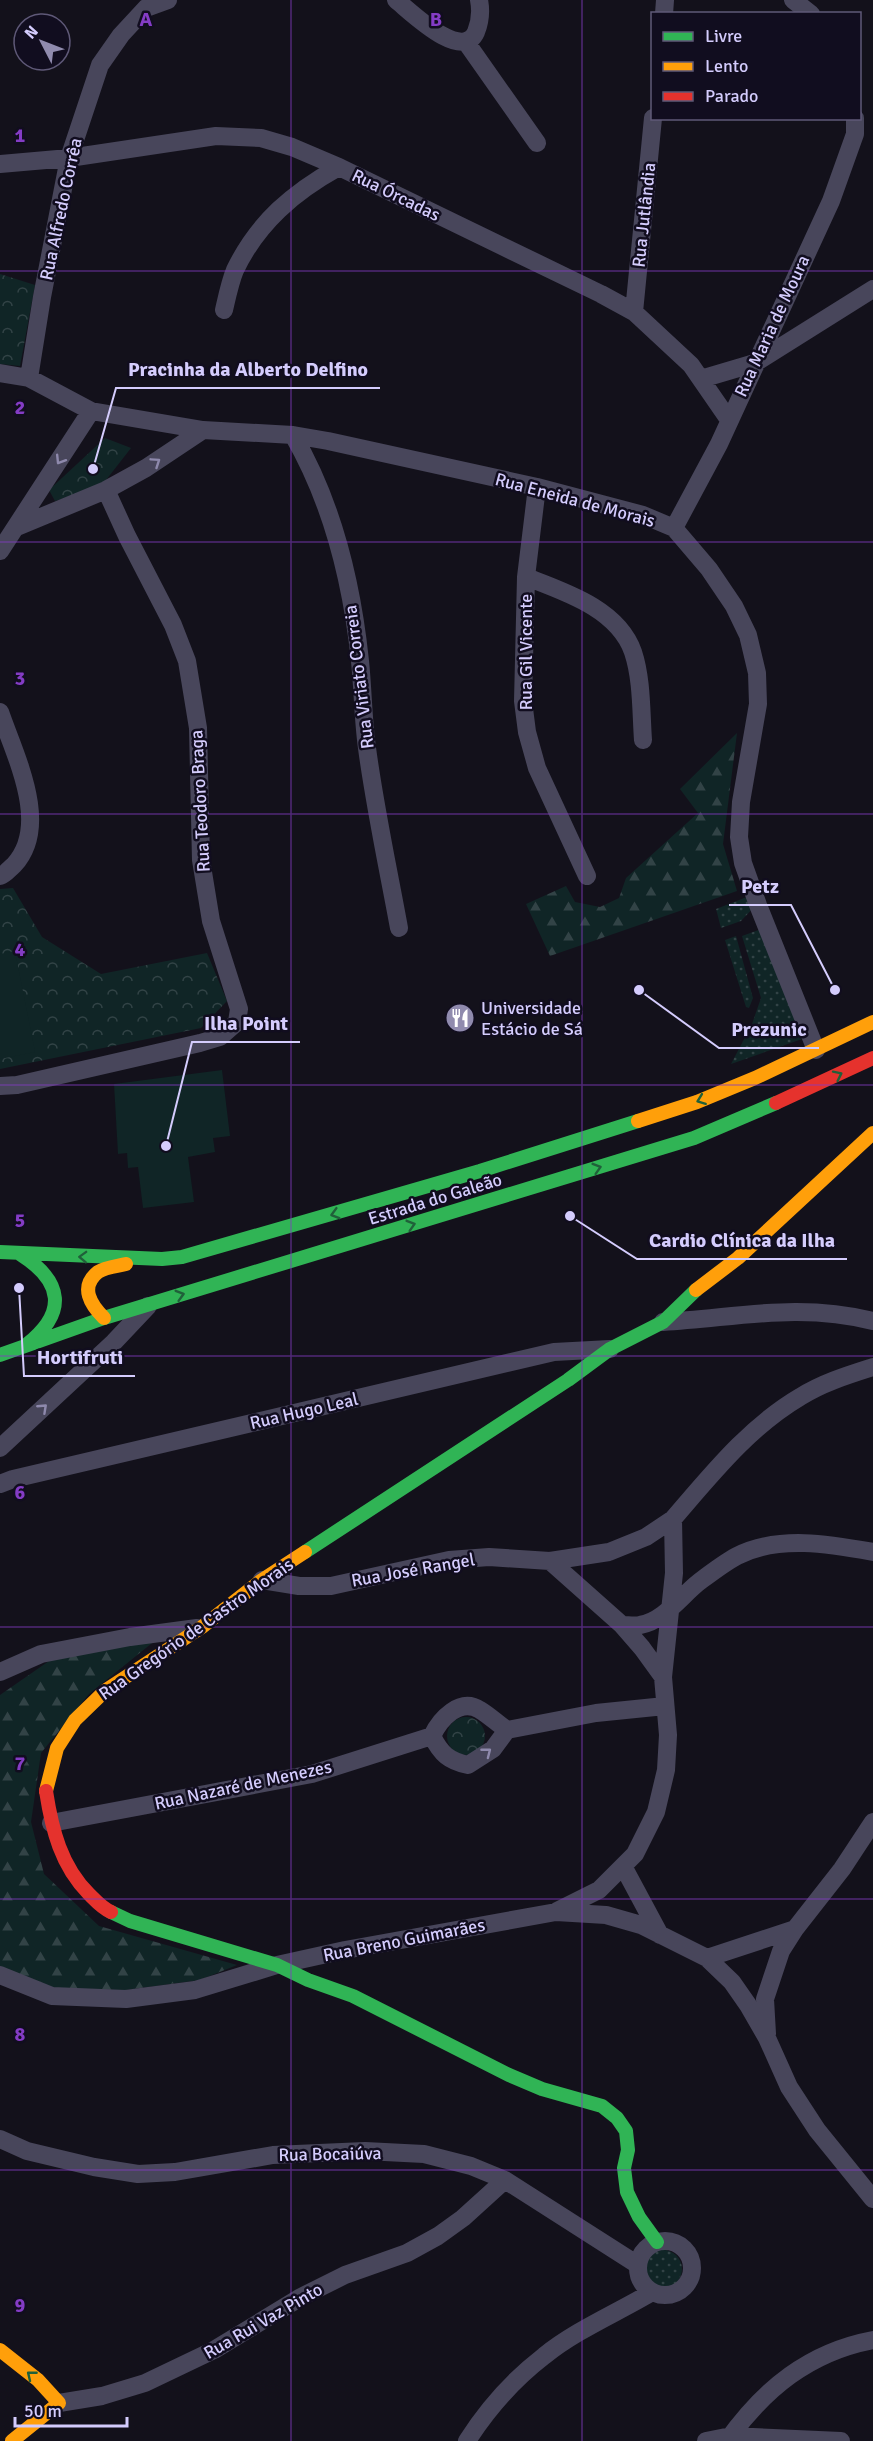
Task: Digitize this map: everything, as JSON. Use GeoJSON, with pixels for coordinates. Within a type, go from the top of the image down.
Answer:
{"type":"FeatureCollection","features":[{"type":"Feature","properties":{"kind":"main road","name":"Estrada do Galeão"},"geometry":{"type":"LineString","coordinates":[[0,1252],[162,1259],[204,1251],[385,1200],[817,1062],[873,1022]]}},
{"type":"Feature","properties":{"kind":"main road","name":"Estrada do Galeão"},"geometry":{"type":"LineString","coordinates":[[0,1355],[104,1318],[694,1138],[817,1085],[873,1058]]}},
{"type":"Feature","properties":{"kind":"main road"},"geometry":{"type":"LineString","coordinates":[[694,1138],[734,1113],[804,1082],[817,1062]]}},
{"type":"Feature","properties":{"kind":"main road","name":"Rua Gregório de Castro Morais"},"geometry":{"type":"LineString","coordinates":[[657,2242],[639,2217],[627,2192],[624,2168],[628,2150],[626,2131],[602,2106],[542,2089],[353,1996],[308,1980],[277,1965],[130,1921],[104,1909],[79,1884],[62,1856],[51,1823],[46,1788],[57,1748],[75,1720],[106,1690],[202,1627],[262,1580],[568,1380],[610,1349],[663,1322],[691,1294],[738,1258],[873,1133]]}},
{"type":"Feature","properties":{"kind":"main road"},"geometry":{"type":"LineString","coordinates":[[20,1254],[45,1272],[53,1285],[55,1296],[52,1314],[44,1330],[24,1347]]}},
{"type":"Feature","properties":{"kind":"main road"},"geometry":{"type":"LineString","coordinates":[[104,1318],[92,1307],[88,1296],[88,1286],[92,1277],[108,1267],[162,1259]]}},
{"type":"Feature","properties":{"kind":"main road"},"geometry":{"type":"LineString","coordinates":[[0,2350],[38,2380],[59,2403]]}},
{"type":"Feature","properties":{"kind":"main road","name":"Rua Rui Vaz Pinto"},"geometry":{"type":"LineString","coordinates":[[12,2441],[59,2403]]}},
{"type":"Feature","properties":{"kind":"street","name":"Rua Alfredo Corrêa"},"geometry":{"type":"LineString","coordinates":[[29,378],[69,158],[100,65],[121,35],[146,8],[168,0]]}},
{"type":"Feature","properties":{"kind":"street"},"geometry":{"type":"LineString","coordinates":[[396,0],[434,31],[448,39],[466,42],[472,39],[477,30],[481,9],[479,0]]}},
{"type":"Feature","properties":{"kind":"street"},"geometry":{"type":"LineString","coordinates":[[793,0],[808,12]]}},
{"type":"Feature","properties":{"kind":"street"},"geometry":{"type":"LineString","coordinates":[[466,42],[537,143]]}},
{"type":"Feature","properties":{"kind":"street","name":"Rua Jutlândia"},"geometry":{"type":"LineString","coordinates":[[634,312],[653,120]]}},
{"type":"Feature","properties":{"kind":"street","name":"Rua Maria de Moura"},"geometry":{"type":"LineString","coordinates":[[674,528],[729,420],[831,201],[855,134],[855,120]]}},
{"type":"Feature","properties":{"kind":"street","name":"Rua Órcadas"},"geometry":{"type":"LineString","coordinates":[[0,164],[69,158],[216,136],[261,138],[292,147],[339,167],[634,312],[691,365],[729,420]]}},
{"type":"Feature","properties":{"kind":"street"},"geometry":{"type":"LineString","coordinates":[[224,310],[235,271],[254,238],[278,210],[305,186],[339,167]]}},
{"type":"Feature","properties":{"kind":"street"},"geometry":{"type":"LineString","coordinates":[[701,379],[755,363],[873,290]]}},
{"type":"Feature","properties":{"kind":"street","name":"Rua Eneida de Morais"},"geometry":{"type":"LineString","coordinates":[[0,373],[29,378],[91,411],[203,430],[293,435],[386,453],[537,487],[643,515],[674,528],[709,569],[734,606],[748,635],[757,674],[758,704],[741,802],[739,837],[743,863],[817,1062]]}},
{"type":"Feature","properties":{"kind":"street"},"geometry":{"type":"LineString","coordinates":[[0,551],[91,411]]}},
{"type":"Feature","properties":{"kind":"street"},"geometry":{"type":"LineString","coordinates":[[17,527],[106,490],[146,468],[203,430]]}},
{"type":"Feature","properties":{"kind":"street","name":"Rua Viriato Correia"},"geometry":{"type":"LineString","coordinates":[[293,435],[308,460],[332,524],[349,592],[360,659],[367,747],[399,928]]}},
{"type":"Feature","properties":{"kind":"street","name":"Rua Gil Vicente"},"geometry":{"type":"LineString","coordinates":[[537,487],[526,577],[523,701],[527,732],[537,768],[587,876]]}},
{"type":"Feature","properties":{"kind":"street","name":"Rua Teodoro Braga"},"geometry":{"type":"LineString","coordinates":[[0,1086],[17,1085],[200,1043],[220,1037],[237,1022],[239,1010],[211,921],[201,860],[198,728],[187,661],[173,625],[106,490]]}},
{"type":"Feature","properties":{"kind":"street"},"geometry":{"type":"LineString","coordinates":[[526,577],[584,602],[609,618],[626,636],[633,653],[637,673],[643,740]]}},
{"type":"Feature","properties":{"kind":"street"},"geometry":{"type":"LineString","coordinates":[[0,712],[23,779],[31,815],[29,840],[21,857],[5,874],[0,876]]}},
{"type":"Feature","properties":{"kind":"street"},"geometry":{"type":"LineString","coordinates":[[691,1294],[692,1307],[704,1320]]}},
{"type":"Feature","properties":{"kind":"street"},"geometry":{"type":"LineString","coordinates":[[0,1448],[114,1342],[149,1304]]}},
{"type":"Feature","properties":{"kind":"street"},"geometry":{"type":"LineString","coordinates":[[663,1322],[704,1320],[741,1313],[792,1310],[850,1315],[873,1321]]}},
{"type":"Feature","properties":{"kind":"street","name":"Rua Hugo Leal"},"geometry":{"type":"LineString","coordinates":[[4,1479],[554,1352],[610,1349]]}},
{"type":"Feature","properties":{"kind":"street"},"geometry":{"type":"LineString","coordinates":[[554,1352],[564,1360],[568,1369],[568,1380]]}},
{"type":"Feature","properties":{"kind":"street","name":"Rua José Rangel"},"geometry":{"type":"LineString","coordinates":[[262,1580],[299,1586],[331,1586],[449,1560],[489,1557],[550,1561],[609,1552],[646,1537],[673,1519],[723,1462],[760,1425],[800,1396],[847,1375],[873,1367]]}},
{"type":"Feature","properties":{"kind":"street"},"geometry":{"type":"LineString","coordinates":[[556,1912],[599,1890],[635,1854],[656,1812],[666,1770],[668,1735],[663,1677],[674,1573],[673,1519]]}},
{"type":"Feature","properties":{"kind":"street"},"geometry":{"type":"LineString","coordinates":[[622,1625],[639,1626],[649,1623],[669,1610],[698,1583],[738,1556],[771,1546],[827,1543],[873,1552]]}},
{"type":"Feature","properties":{"kind":"street"},"geometry":{"type":"LineString","coordinates":[[550,1561],[622,1625],[642,1647],[663,1677]]}},
{"type":"Feature","properties":{"kind":"street"},"geometry":{"type":"LineString","coordinates":[[0,1672],[41,1654],[130,1637],[202,1627]]}},
{"type":"Feature","properties":{"kind":"street"},"geometry":{"type":"LineString","coordinates":[[507,1730],[474,1707],[461,1708],[450,1712],[439,1722],[432,1736],[443,1755],[453,1762],[468,1765],[493,1749],[507,1730],[596,1713],[665,1706]]}},
{"type":"Feature","properties":{"kind":"street","name":"Rua Nazaré de Menezes"},"geometry":{"type":"LineString","coordinates":[[51,1823],[312,1774],[432,1736]]}},
{"type":"Feature","properties":{"kind":"street","name":"Rua Breno Guimarães"},"geometry":{"type":"LineString","coordinates":[[767,2038],[765,1999],[781,1952],[795,1929],[842,1869],[873,1822]]}},
{"type":"Feature","properties":{"kind":"street"},"geometry":{"type":"LineString","coordinates":[[623,1866],[660,1935]]}},
{"type":"Feature","properties":{"kind":"street","name":"Rua Breno Guimarães"},"geometry":{"type":"LineString","coordinates":[[0,1975],[52,1996],[126,2000],[195,1990],[277,1965],[345,1950],[556,1912],[606,1916],[641,1925],[707,1958],[732,1982],[767,2038],[789,2087],[817,2130],[873,2199]]}},
{"type":"Feature","properties":{"kind":"street"},"geometry":{"type":"LineString","coordinates":[[707,1958],[795,1929]]}},
{"type":"Feature","properties":{"kind":"street","name":"Rua Bocaiúva"},"geometry":{"type":"LineString","coordinates":[[0,2139],[27,2151],[94,2167],[138,2174],[175,2172],[273,2155],[365,2151],[424,2154],[471,2166],[505,2180],[638,2265]]}},
{"type":"Feature","properties":{"kind":"street","name":"Rua Rui Vaz Pinto"},"geometry":{"type":"LineString","coordinates":[[59,2403],[102,2396],[145,2383],[214,2350],[301,2297],[345,2275],[407,2253],[438,2236],[464,2218],[505,2180]]}},
{"type":"Feature","properties":{"kind":"street"},"geometry":{"type":"LineString","coordinates":[[668,2241],[678,2244],[687,2251],[691,2260],[693,2271],[689,2281],[673,2294],[662,2295],[652,2292],[639,2276],[638,2265],[641,2255],[657,2242],[668,2241]]}},
{"type":"Feature","properties":{"kind":"street"},"geometry":{"type":"LineString","coordinates":[[467,2441],[486,2412],[511,2384],[546,2354],[652,2292]]}},
{"type":"Feature","properties":{"kind":"street"},"geometry":{"type":"LineString","coordinates":[[729,2438],[764,2397],[797,2369],[830,2352],[873,2340]]}},
{"type":"Feature","properties":{"kind":"street"},"geometry":{"type":"LineString","coordinates":[[706,2441],[729,2438],[841,2441]]}},
{"type":"Feature","properties":{"kind":"green space"},"geometry":{"type":"Polygon","coordinates":[[[0,274],[35,285],[20,366],[0,364],[0,274]]]}},
{"type":"Feature","properties":{"kind":"green space"},"geometry":{"type":"Polygon","coordinates":[[[105,438],[131,448],[99,489],[55,501],[49,490],[105,438]]]}},
{"type":"Feature","properties":{"kind":"green space"},"geometry":{"type":"Polygon","coordinates":[[[737,733],[723,844],[737,891],[550,956],[526,904],[566,886],[575,902],[600,907],[619,898],[626,878],[698,813],[680,789],[737,733]]]}},
{"type":"Feature","properties":{"kind":"green space"},"geometry":{"type":"Polygon","coordinates":[[[13,888],[42,937],[101,974],[207,953],[227,1001],[201,1028],[0,1069],[0,889],[13,888]]]}},
{"type":"Feature","properties":{"kind":"green space"},"geometry":{"type":"Polygon","coordinates":[[[752,895],[756,905],[741,921],[721,928],[716,909],[752,895]]]}},
{"type":"Feature","properties":{"kind":"green space"},"geometry":{"type":"Polygon","coordinates":[[[764,928],[805,1038],[731,1064],[752,1024],[761,998],[742,936],[764,928]]]}},
{"type":"Feature","properties":{"kind":"green space"},"geometry":{"type":"Polygon","coordinates":[[[736,936],[753,998],[749,1008],[746,1007],[725,940],[736,936]]]}},
{"type":"Feature","properties":{"kind":"green space"},"geometry":{"type":"Polygon","coordinates":[[[15,951],[35,1052],[0,1059],[0,954],[15,951]]]}},
{"type":"Feature","properties":{"kind":"green space"},"geometry":{"type":"Polygon","coordinates":[[[222,1070],[230,1136],[213,1138],[215,1152],[188,1157],[194,1202],[143,1208],[138,1167],[128,1168],[127,1153],[118,1154],[114,1084],[222,1070]]]}},
{"type":"Feature","properties":{"kind":"green space"},"geometry":{"type":"Polygon","coordinates":[[[162,1635],[89,1694],[41,1753],[31,1822],[44,1874],[99,1926],[237,1965],[200,1980],[126,1990],[55,1989],[0,1967],[0,1695],[49,1661],[162,1635]]]}},
{"type":"Feature","properties":{"kind":"green space"},"geometry":{"type":"Polygon","coordinates":[[[466,1717],[480,1722],[485,1736],[480,1750],[466,1755],[452,1750],[447,1736],[452,1722],[466,1717]]]}},
{"type":"Feature","properties":{"kind":"green space"},"geometry":{"type":"Polygon","coordinates":[[[663,2250],[676,2256],[682,2269],[676,2282],[663,2288],[650,2282],[644,2269],[650,2256],[663,2250]]]}},
{"type":"Feature","properties":{"kind":"traffic: fast"},"geometry":{"type":"LineString","coordinates":[[0,1355],[104,1318],[694,1138],[776,1103]]}},
{"type":"Feature","properties":{"kind":"traffic: fast"},"geometry":{"type":"LineString","coordinates":[[0,1252],[162,1259],[182,1257],[480,1171],[638,1121]]}},
{"type":"Feature","properties":{"kind":"traffic: fast"},"geometry":{"type":"LineString","coordinates":[[20,1254],[45,1276],[52,1287],[55,1298],[54,1310],[49,1321],[26,1345]]}},
{"type":"Feature","properties":{"kind":"traffic: fast"},"geometry":{"type":"LineString","coordinates":[[305,1552],[568,1380],[610,1349],[663,1322],[696,1290]]}},
{"type":"Feature","properties":{"kind":"traffic: fast"},"geometry":{"type":"LineString","coordinates":[[111,1912],[130,1921],[277,1965],[308,1980],[353,1996],[509,2075],[542,2089],[602,2106],[617,2118],[626,2131],[628,2150],[624,2168],[627,2192],[639,2217],[657,2242]]}},
{"type":"Feature","properties":{"kind":"traffic: slow"},"geometry":{"type":"LineString","coordinates":[[638,1121],[697,1102],[755,1078],[873,1022]]}},
{"type":"Feature","properties":{"kind":"traffic: slow"},"geometry":{"type":"LineString","coordinates":[[696,1290],[738,1258],[873,1133]]}},
{"type":"Feature","properties":{"kind":"traffic: slow"},"geometry":{"type":"LineString","coordinates":[[104,1318],[91,1302],[89,1284],[101,1270],[126,1264]]}},
{"type":"Feature","properties":{"kind":"traffic: slow"},"geometry":{"type":"LineString","coordinates":[[46,1791],[57,1748],[75,1720],[106,1690],[202,1627],[262,1580],[305,1552]]}},
{"type":"Feature","properties":{"kind":"traffic: slow"},"geometry":{"type":"LineString","coordinates":[[0,2350],[38,2380],[59,2403],[12,2441]]}},
{"type":"Feature","properties":{"kind":"traffic: jam"},"geometry":{"type":"LineString","coordinates":[[776,1103],[873,1058]]}},
{"type":"Feature","properties":{"kind":"traffic: jam"},"geometry":{"type":"LineString","coordinates":[[46,1791],[59,1847],[71,1872],[89,1894],[111,1912]]}},
{"type":"Feature","properties":{"kind":"place","name":"Pracinha da Alberto Delfino"},"geometry":{"type":"Point","coordinates":[93,469]}},
{"type":"Feature","properties":{"kind":"place","name":"Prezunic"},"geometry":{"type":"Point","coordinates":[639,990]}},
{"type":"Feature","properties":{"kind":"place","name":"Petz"},"geometry":{"type":"Point","coordinates":[835,990]}},
{"type":"Feature","properties":{"kind":"place","name":"Universidade Estácio de Sá"},"geometry":{"type":"Point","coordinates":[460,1018]}},
{"type":"Feature","properties":{"kind":"place","name":"Ilha Point"},"geometry":{"type":"Point","coordinates":[166,1146]}},
{"type":"Feature","properties":{"kind":"place","name":"Cardio Clínica da Ilha"},"geometry":{"type":"Point","coordinates":[570,1216]}},
{"type":"Feature","properties":{"kind":"place","name":"Hortifruti"},"geometry":{"type":"Point","coordinates":[19,1288]}}]}
